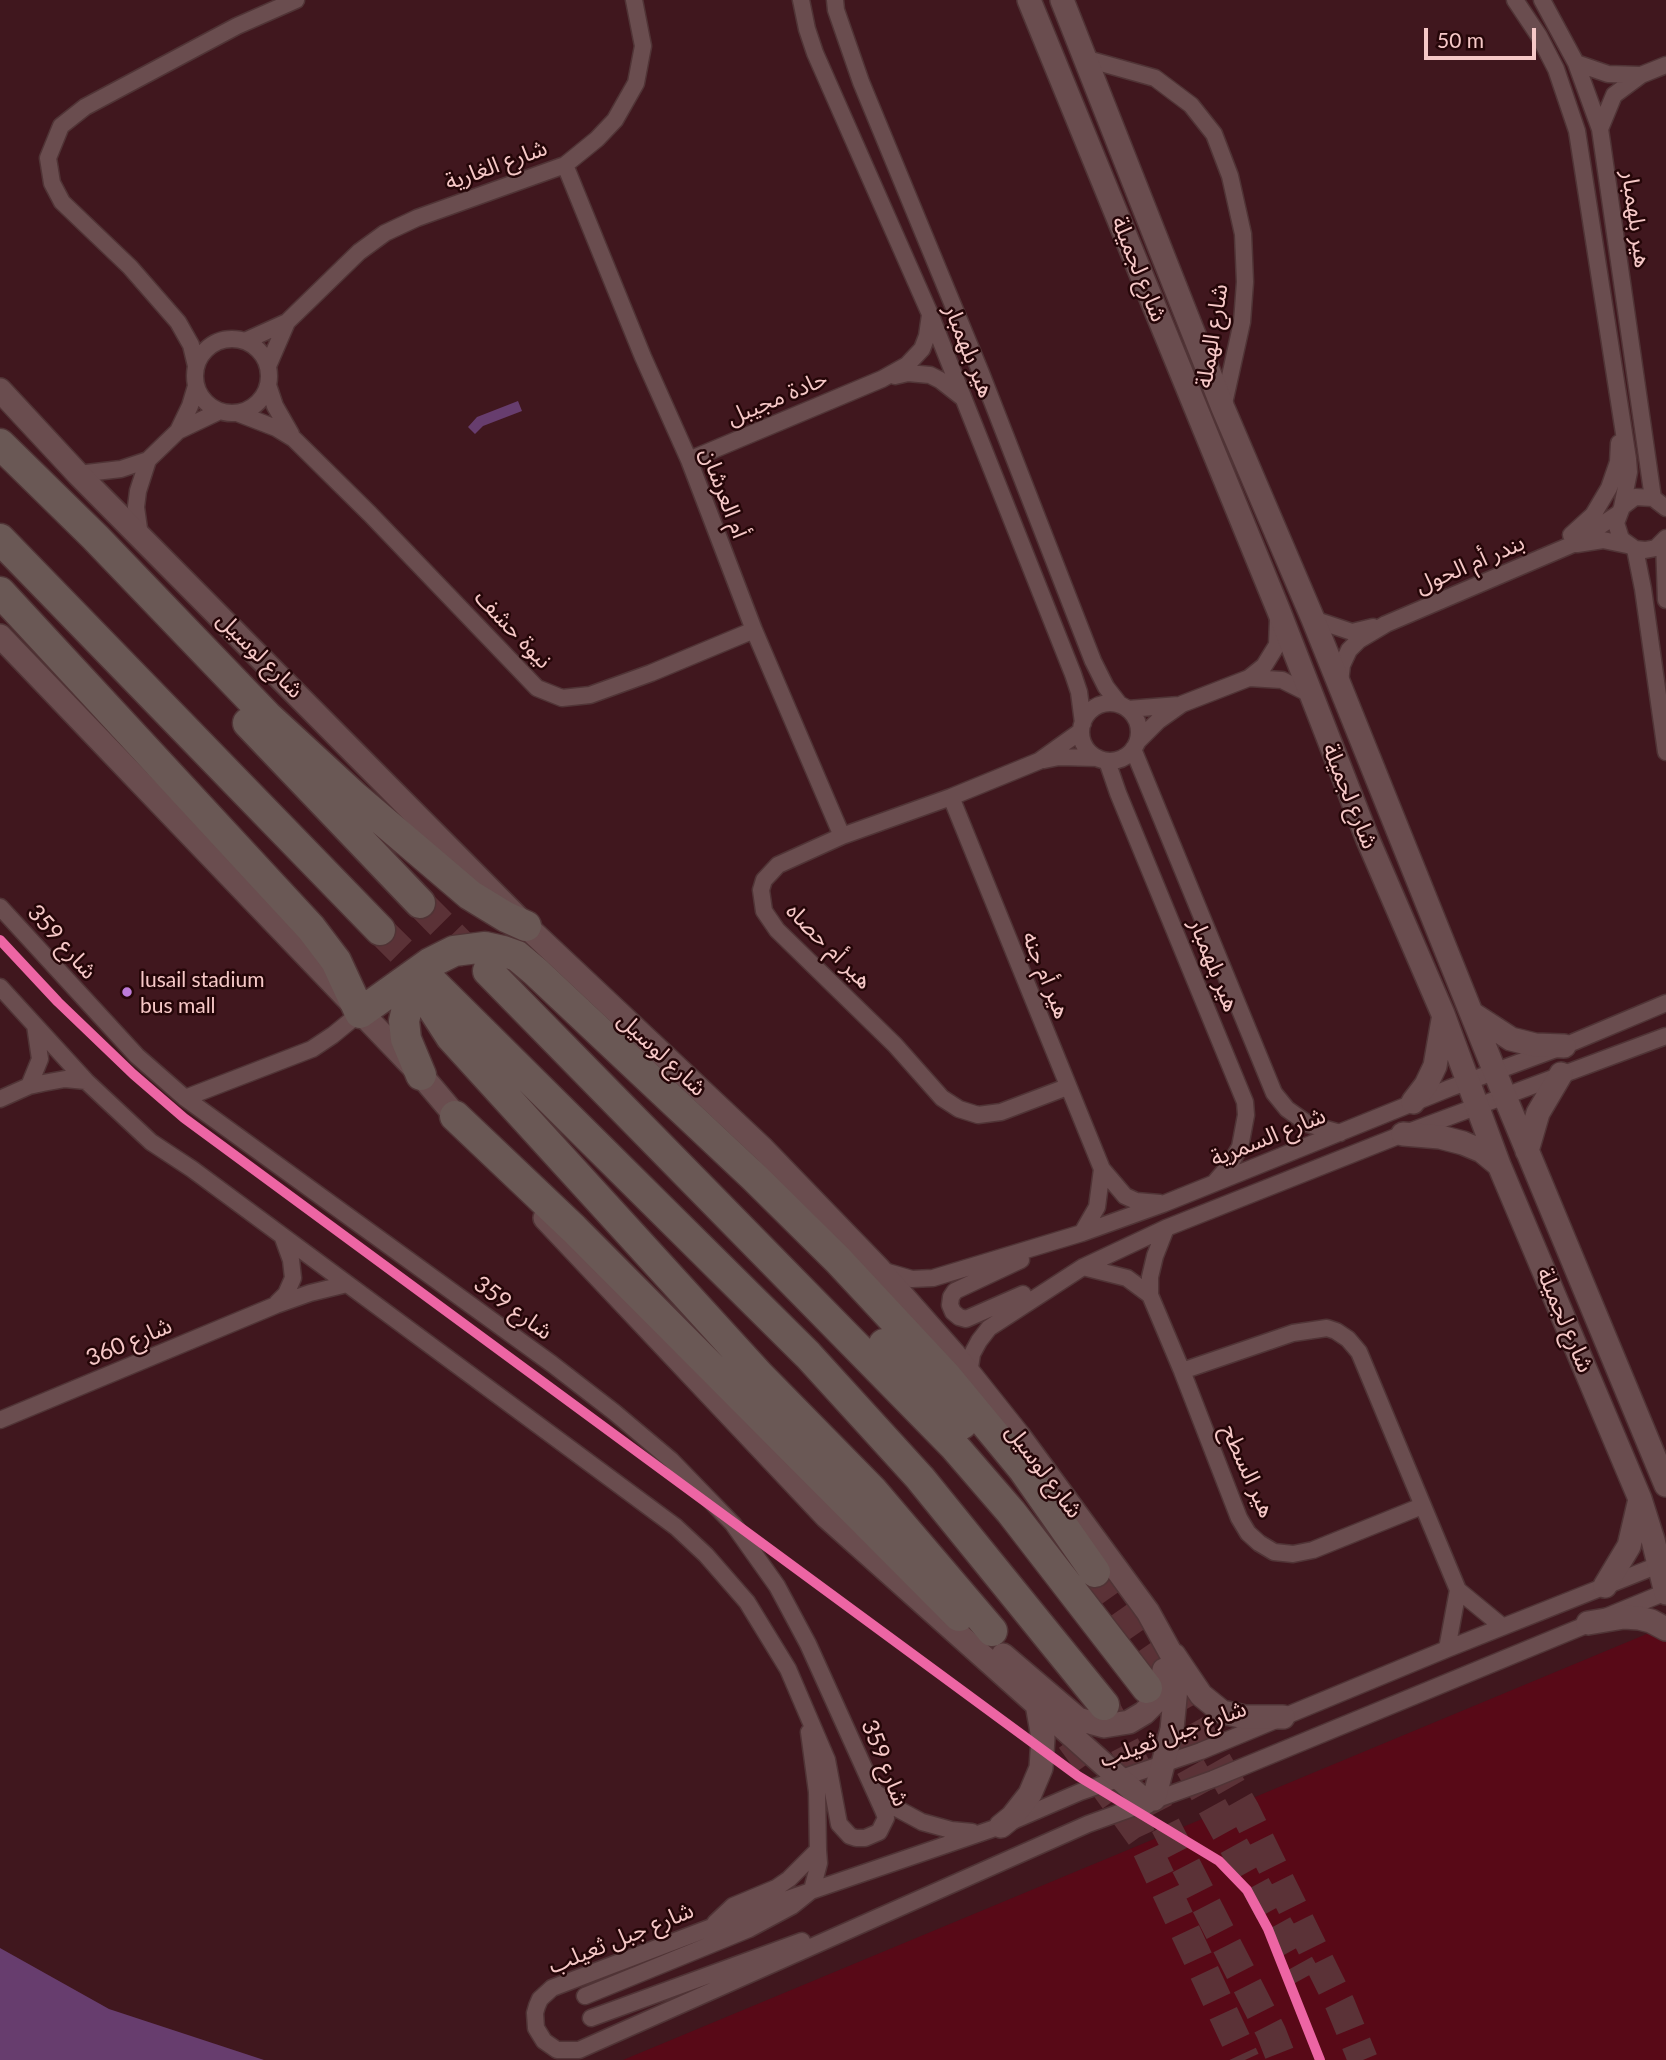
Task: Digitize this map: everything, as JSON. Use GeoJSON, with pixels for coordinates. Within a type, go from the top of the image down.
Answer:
{"type":"FeatureCollection","features":[{"type":"Feature","properties":{"kind":"highway"},"geometry":{"type":"LineString","coordinates":[[0,444],[267,716],[355,797],[470,895],[526,926]]}},
{"type":"Feature","properties":{"kind":"highway"},"geometry":{"type":"LineString","coordinates":[[0,460],[420,903]]}},
{"type":"Feature","properties":{"kind":"highway"},"geometry":{"type":"LineString","coordinates":[[0,539],[380,930]]}},
{"type":"Feature","properties":{"kind":"highway"},"geometry":{"type":"LineString","coordinates":[[0,592],[311,928],[336,961],[360,1013],[454,951],[485,947],[517,957],[536,972],[838,1260],[947,1377],[1023,1469],[1096,1572],[947,1408],[799,1258],[657,1121],[513,997]]}},
{"type":"Feature","properties":{"kind":"highway"},"geometry":{"type":"LineString","coordinates":[[488,971],[954,1446],[1011,1512],[1147,1688]]}},
{"type":"Feature","properties":{"kind":"highway"},"geometry":{"type":"LineString","coordinates":[[421,975],[404,1021],[407,1039],[421,1075]]}},
{"type":"Feature","properties":{"kind":"highway"},"geometry":{"type":"LineString","coordinates":[[421,975],[433,1009],[451,1037],[723,1336],[872,1490],[992,1631],[960,1617],[948,1606],[574,1229],[455,1116]]}},
{"type":"Feature","properties":{"kind":"highway"},"geometry":{"type":"LineString","coordinates":[[421,975],[808,1355],[920,1478],[1104,1705]]}},
{"type":"Feature","properties":{"kind":"street"},"geometry":{"type":"LineString","coordinates":[[178,431],[196,386],[196,366],[191,345],[178,322],[130,267],[62,202],[52,183],[48,158],[61,125],[85,107],[237,26],[296,0]]}},
{"type":"Feature","properties":{"kind":"street","name":"شارع الغارية"},"geometry":{"type":"LineString","coordinates":[[245,341],[287,322],[359,252],[385,233],[417,218],[565,165],[615,120],[636,83],[643,46],[634,0]]}},
{"type":"Feature","properties":{"kind":"street","name":"هير بلهمبار"},"geometry":{"type":"LineString","coordinates":[[801,0],[815,53],[930,314],[1073,674],[1079,692],[1082,727]]}},
{"type":"Feature","properties":{"kind":"street","name":"هير بلهمبار"},"geometry":{"type":"LineString","coordinates":[[835,0],[861,82],[981,373],[1093,662],[1105,687],[1124,707]]}},
{"type":"Feature","properties":{"kind":"street","name":"شارع لجميلة"},"geometry":{"type":"LineString","coordinates":[[1029,0],[1278,609],[1368,840],[1443,1014],[1499,1165],[1640,1499],[1662,1558],[1666,1592]]}},
{"type":"Feature","properties":{"kind":"street","name":"شارع لجميلة"},"geometry":{"type":"LineString","coordinates":[[1062,0],[1223,408],[1313,619],[1527,1151],[1666,1485]]}},
{"type":"Feature","properties":{"kind":"street","name":"هير بلهمبار"},"geometry":{"type":"LineString","coordinates":[[1515,0],[1539,36],[1556,69],[1577,131],[1629,472],[1620,511]]}},
{"type":"Feature","properties":{"kind":"street","name":"هير بلهمبار"},"geometry":{"type":"LineString","coordinates":[[1542,0],[1576,63],[1600,129],[1661,502]]}},
{"type":"Feature","properties":{"kind":"street","name":"شارع الهملة"},"geometry":{"type":"LineString","coordinates":[[1087,59],[1155,78],[1191,105],[1214,134],[1230,176],[1243,234],[1245,282],[1242,322],[1223,408]]}},
{"type":"Feature","properties":{"kind":"street"},"geometry":{"type":"LineString","coordinates":[[1576,63],[1608,74],[1641,75]]}},
{"type":"Feature","properties":{"kind":"street"},"geometry":{"type":"LineString","coordinates":[[1600,129],[1614,95],[1641,75],[1666,65]]}},
{"type":"Feature","properties":{"kind":"street","name":"أم العرشان"},"geometry":{"type":"LineString","coordinates":[[565,165],[643,357],[689,460],[754,630],[842,836]]}},
{"type":"Feature","properties":{"kind":"street","name":"حادة مجيبل"},"geometry":{"type":"LineString","coordinates":[[883,379],[916,358],[927,336],[930,314]]}},
{"type":"Feature","properties":{"kind":"street"},"geometry":{"type":"LineString","coordinates":[[178,322],[218,341]]}},
{"type":"Feature","properties":{"kind":"street","name":"شارع الغارية"},"geometry":{"type":"LineString","coordinates":[[268,366],[287,322]]}},
{"type":"Feature","properties":{"kind":"street"},"geometry":{"type":"LineString","coordinates":[[196,366],[208,347],[227,339],[245,341],[257,348],[268,366],[268,385],[260,400],[246,410],[220,411],[201,397],[196,386]]}},
{"type":"Feature","properties":{"kind":"street","name":"حادة مجيبل"},"geometry":{"type":"LineString","coordinates":[[689,460],[883,379],[908,373],[930,375],[963,398]]}},
{"type":"Feature","properties":{"kind":"street","name":"نيوة حشف"},"geometry":{"type":"LineString","coordinates":[[268,385],[275,406],[294,439]]}},
{"type":"Feature","properties":{"kind":"street","name":"شارع لوسيل"},"geometry":{"type":"LineString","coordinates":[[0,390],[79,474],[526,926],[763,1149],[879,1269],[969,1374],[1019,1436],[1148,1612],[1174,1659],[1176,1688],[1172,1729],[1150,1800]]}},
{"type":"Feature","properties":{"kind":"street","name":"هير بلهمبار"},"geometry":{"type":"LineString","coordinates":[[1535,561],[1587,521],[1609,488],[1618,462],[1618,396]]}},
{"type":"Feature","properties":{"kind":"street"},"geometry":{"type":"LineString","coordinates":[[79,474],[107,472],[148,460],[178,431],[220,411]]}},
{"type":"Feature","properties":{"kind":"street","name":"نيوة حشف"},"geometry":{"type":"LineString","coordinates":[[237,412],[276,428],[294,439],[537,688],[562,698],[590,695],[754,630]]}},
{"type":"Feature","properties":{"kind":"street"},"geometry":{"type":"LineString","coordinates":[[140,536],[136,506],[148,460]]}},
{"type":"Feature","properties":{"kind":"street","name":"بندر أم الحول"},"geometry":{"type":"LineString","coordinates":[[1340,685],[1342,665],[1349,650],[1359,640],[1386,624],[1571,545],[1636,497],[1661,502]]}},
{"type":"Feature","properties":{"kind":"street"},"geometry":{"type":"LineString","coordinates":[[1620,511],[1617,531],[1631,547],[1643,589],[1666,752]]}},
{"type":"Feature","properties":{"kind":"street","name":"بندر أم الحول"},"geometry":{"type":"LineString","coordinates":[[1571,545],[1603,540],[1631,547]]}},
{"type":"Feature","properties":{"kind":"street"},"geometry":{"type":"LineString","coordinates":[[1631,547],[1645,550],[1656,548],[1665,540]]}},
{"type":"Feature","properties":{"kind":"street"},"geometry":{"type":"LineString","coordinates":[[1665,540],[1663,576],[1666,600]]}},
{"type":"Feature","properties":{"kind":"street"},"geometry":{"type":"LineString","coordinates":[[1182,704],[1097,706],[1086,716],[1082,727],[1086,747],[1102,760],[1122,758],[1158,721],[1182,704],[1249,678],[1264,666],[1277,645],[1278,609]]}},
{"type":"Feature","properties":{"kind":"street","name":"بندر أم الحول"},"geometry":{"type":"LineString","coordinates":[[1313,619],[1352,632],[1386,624]]}},
{"type":"Feature","properties":{"kind":"street"},"geometry":{"type":"LineString","coordinates":[[4,645],[421,1075],[572,1250],[853,1543],[1119,1778],[1150,1800]]}},
{"type":"Feature","properties":{"kind":"street"},"geometry":{"type":"LineString","coordinates":[[1249,678],[1282,680],[1310,694]]}},
{"type":"Feature","properties":{"kind":"street"},"geometry":{"type":"LineString","coordinates":[[1124,707],[1138,723],[1136,745]]}},
{"type":"Feature","properties":{"kind":"street","name":"هير أم حصاه"},"geometry":{"type":"LineString","coordinates":[[1039,761],[1082,727]]}},
{"type":"Feature","properties":{"kind":"street","name":"هير بلهمبار"},"geometry":{"type":"LineString","coordinates":[[1136,745],[1274,1093],[1287,1109],[1308,1124],[1340,1133]]}},
{"type":"Feature","properties":{"kind":"street","name":"هير أم حصاه"},"geometry":{"type":"LineString","coordinates":[[1067,1087],[1001,1112],[978,1115],[959,1109],[942,1098],[895,1045],[777,930],[764,911],[761,890],[764,880],[778,865],[842,836],[951,797],[1039,761],[1059,757],[1102,760]]}},
{"type":"Feature","properties":{"kind":"street","name":"هير بلهمبار"},"geometry":{"type":"LineString","coordinates":[[1102,760],[1245,1102],[1245,1125],[1240,1147],[1229,1166],[1214,1183]]}},
{"type":"Feature","properties":{"kind":"street","name":"هير أم جنه"},"geometry":{"type":"LineString","coordinates":[[951,797],[1102,1169],[1125,1196],[1163,1204]]}},
{"type":"Feature","properties":{"kind":"street","name":"شارع 359"},"geometry":{"type":"LineString","coordinates":[[0,907],[137,1056],[185,1098],[552,1364],[614,1412],[671,1460],[733,1524],[777,1587],[808,1644],[883,1810],[886,1818],[884,1826],[874,1836],[865,1838],[850,1836],[839,1824],[827,1760],[778,1650],[747,1602],[724,1573],[676,1527],[281,1234],[151,1142],[86,1081],[0,987]]}},
{"type":"Feature","properties":{"kind":"street","name":"شارع السمرية"},"geometry":{"type":"LineString","coordinates":[[879,1269],[912,1279],[933,1278],[1082,1233],[1163,1204],[1666,1003]]}},
{"type":"Feature","properties":{"kind":"street"},"geometry":{"type":"LineString","coordinates":[[185,1098],[312,1049],[360,1013]]}},
{"type":"Feature","properties":{"kind":"street"},"geometry":{"type":"LineString","coordinates":[[1413,1102],[1426,1085],[1438,1058],[1443,1014]]}},
{"type":"Feature","properties":{"kind":"street"},"geometry":{"type":"LineString","coordinates":[[1474,1016],[1511,1039],[1535,1045],[1564,1046]]}},
{"type":"Feature","properties":{"kind":"street"},"geometry":{"type":"LineString","coordinates":[[29,1086],[40,1059],[35,1025]]}},
{"type":"Feature","properties":{"kind":"street","name":"شارع السمرية"},"geometry":{"type":"LineString","coordinates":[[969,1374],[972,1354],[989,1328],[1083,1267],[1166,1228],[1403,1134],[1561,1074],[1663,1039]]}},
{"type":"Feature","properties":{"kind":"street"},"geometry":{"type":"LineString","coordinates":[[1527,1151],[1538,1113],[1561,1074]]}},
{"type":"Feature","properties":{"kind":"street"},"geometry":{"type":"LineString","coordinates":[[0,1099],[29,1086],[65,1079],[86,1081]]}},
{"type":"Feature","properties":{"kind":"street"},"geometry":{"type":"LineString","coordinates":[[1403,1134],[1440,1137],[1463,1143],[1482,1152],[1499,1165]]}},
{"type":"Feature","properties":{"kind":"street"},"geometry":{"type":"LineString","coordinates":[[1102,1169],[1097,1207],[1082,1233],[962,1287],[955,1291],[950,1305],[959,1317],[974,1317],[1083,1267],[1127,1278],[1150,1295]]}},
{"type":"Feature","properties":{"kind":"street"},"geometry":{"type":"LineString","coordinates":[[1150,1295],[1150,1277],[1155,1256],[1166,1228]]}},
{"type":"Feature","properties":{"kind":"street"},"geometry":{"type":"LineString","coordinates":[[276,1305],[286,1294],[293,1278],[291,1260],[281,1234]]}},
{"type":"Feature","properties":{"kind":"street","name":"شارع 360"},"geometry":{"type":"LineString","coordinates":[[0,1420],[276,1305],[318,1290],[347,1284]]}},
{"type":"Feature","properties":{"kind":"street","name":"هير السطح"},"geometry":{"type":"LineString","coordinates":[[1150,1295],[1239,1518],[1248,1533],[1259,1543],[1274,1552],[1293,1554],[1313,1549],[1422,1506]]}},
{"type":"Feature","properties":{"kind":"street"},"geometry":{"type":"LineString","coordinates":[[1182,1371],[1293,1333],[1327,1328],[1348,1339],[1359,1352],[1458,1590],[1503,1627]]}},
{"type":"Feature","properties":{"kind":"street"},"geometry":{"type":"LineString","coordinates":[[1605,1586],[1629,1546],[1640,1499]]}},
{"type":"Feature","properties":{"kind":"street","name":"شارع جبل ثعيلب"},"geometry":{"type":"LineString","coordinates":[[1662,1558],[1605,1586],[1201,1751],[1119,1778],[991,1829],[812,1890],[552,1989],[540,1999],[535,2013],[539,2035],[557,2050],[579,2050],[1088,1824],[1213,1779],[1666,1592]]}},
{"type":"Feature","properties":{"kind":"street"},"geometry":{"type":"LineString","coordinates":[[1447,1649],[1458,1590]]}},
{"type":"Feature","properties":{"kind":"street"},"geometry":{"type":"LineString","coordinates":[[911,1595],[1011,1661],[1078,1719],[1091,1724],[1104,1726],[1129,1722],[1144,1713],[1156,1701],[1164,1674],[1164,1639]]}},
{"type":"Feature","properties":{"kind":"street"},"geometry":{"type":"LineString","coordinates":[[1588,1623],[1624,1617],[1639,1618],[1651,1620],[1666,1629]]}},
{"type":"Feature","properties":{"kind":"street"},"geometry":{"type":"LineString","coordinates":[[1164,1639],[1201,1695],[1223,1712],[1245,1717],[1283,1717]]}},
{"type":"Feature","properties":{"kind":"street"},"geometry":{"type":"LineString","coordinates":[[873,1790],[896,1808],[922,1822],[951,1830],[991,1829],[1012,1817],[1030,1794],[1041,1768],[1043,1738],[1037,1704]]}},
{"type":"Feature","properties":{"kind":"street"},"geometry":{"type":"LineString","coordinates":[[585,1996],[760,1924],[792,1906],[812,1890],[819,1863],[817,1792],[805,1709]]}},
{"type":"Feature","properties":{"kind":"street"},"geometry":{"type":"LineString","coordinates":[[712,1927],[717,1919],[733,1906],[776,1888],[789,1879],[818,1850]]}},
{"type":"Feature","properties":{"kind":"street"},"geometry":{"type":"LineString","coordinates":[[591,2018],[943,1889]]}},
{"type":"Feature","properties":{"kind":"shaded area"},"geometry":{"type":"Polygon","coordinates":[[[518,401],[522,411],[483,426],[475,434],[468,427],[477,417],[518,401]]]}},
{"type":"Feature","properties":{"kind":"shaded area"},"geometry":{"type":"Polygon","coordinates":[[[1666,1626],[1666,2060],[623,2060],[1666,1626]]]}},
{"type":"Feature","properties":{"kind":"shaded area"},"geometry":{"type":"Polygon","coordinates":[[[0,1948],[109,2009],[264,2060],[0,2060],[0,1948]]]}},
{"type":"Feature","properties":{"kind":"tunnel"},"geometry":{"type":"LineString","coordinates":[[420,903],[480,964]]}},
{"type":"Feature","properties":{"kind":"tunnel"},"geometry":{"type":"LineString","coordinates":[[380,930],[426,976]]}},
{"type":"Feature","properties":{"kind":"tunnel"},"geometry":{"type":"LineString","coordinates":[[1095,1572],[1167,1675],[1244,1809],[1340,2004],[1363,2060]]}},
{"type":"Feature","properties":{"kind":"tunnel"},"geometry":{"type":"LineString","coordinates":[[1147,1688],[1306,1977]]}},
{"type":"Feature","properties":{"kind":"tunnel"},"geometry":{"type":"LineString","coordinates":[[1104,1705],[1271,2032],[1282,2060]]}},
{"type":"Feature","properties":{"kind":"tunnel"},"geometry":{"type":"LineString","coordinates":[[1071,1739],[1141,1836],[1245,2060]]}},
{"type":"Feature","properties":{"kind":"transit line"},"geometry":{"type":"LineString","coordinates":[[0,940],[58,1002],[133,1074],[184,1118],[1078,1776],[1219,1861],[1247,1890],[1268,1929],[1320,2060]]}},
{"type":"Feature","properties":{"kind":"place","name":"lusail stadium bus mall"},"geometry":{"type":"Point","coordinates":[127,992]}}]}
